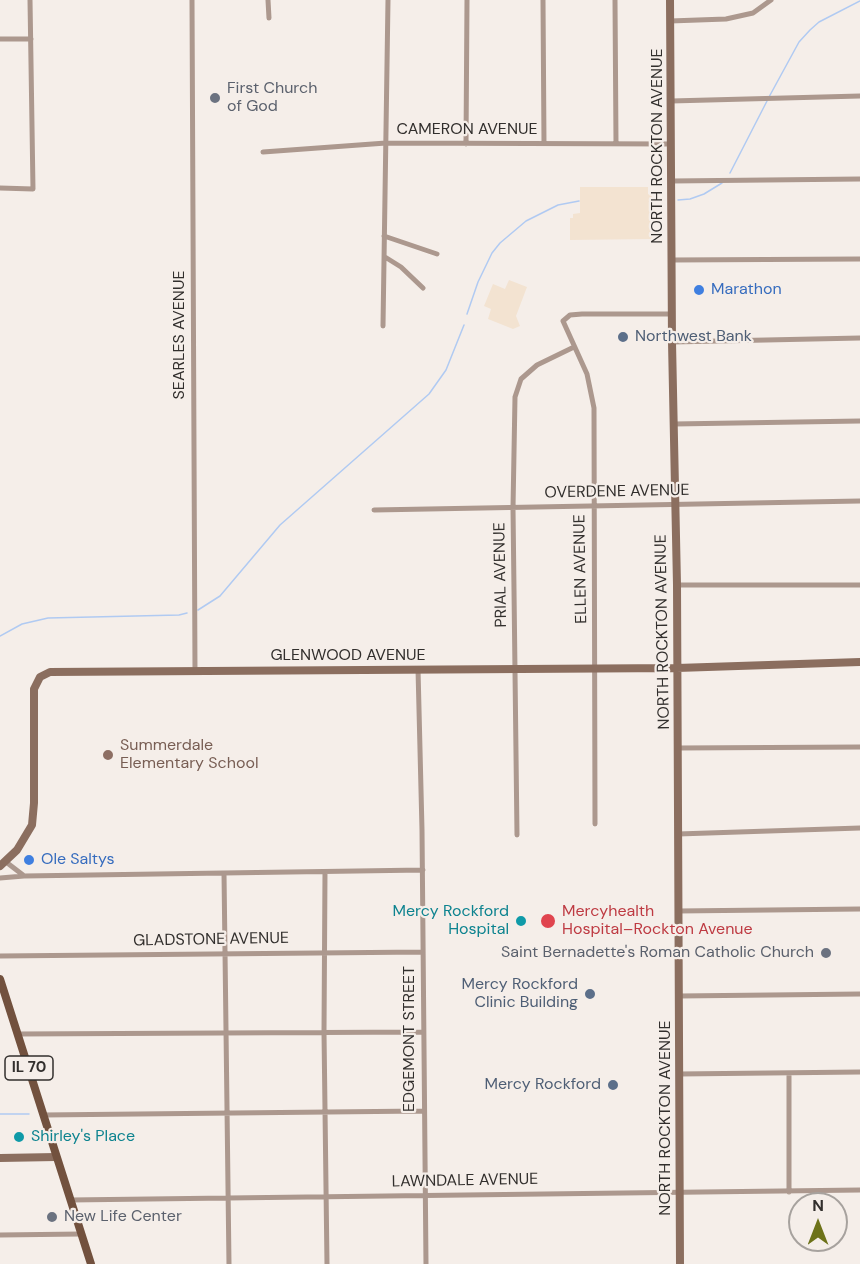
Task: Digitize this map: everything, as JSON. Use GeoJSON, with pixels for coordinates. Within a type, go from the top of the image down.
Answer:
{"type":"FeatureCollection","features":[{"type":"Feature","properties":{"kind":"main road","name":"NORTH ROCKTON AVENUE"},"geometry":{"type":"LineString","coordinates":[[670,0],[672,342],[677,585],[680,1264]]}},
{"type":"Feature","properties":{"kind":"main road","name":"GLENWOOD AVENUE"},"geometry":{"type":"LineString","coordinates":[[3,864],[22,844],[32,825],[34,689],[40,677],[57,671],[677,668],[860,662]]}},
{"type":"Feature","properties":{"kind":"main road","name":"IL 70"},"geometry":{"type":"LineString","coordinates":[[0,979],[91,1264]]}},
{"type":"Feature","properties":{"kind":"main road"},"geometry":{"type":"LineString","coordinates":[[0,1158],[56,1157]]}},
{"type":"Feature","properties":{"kind":"street"},"geometry":{"type":"LineString","coordinates":[[0,188],[33,189],[30,0]]}},
{"type":"Feature","properties":{"kind":"street","name":"SEARLES AVENUE"},"geometry":{"type":"LineString","coordinates":[[192,0],[195,670]]}},
{"type":"Feature","properties":{"kind":"street"},"geometry":{"type":"LineString","coordinates":[[268,0],[269,18]]}},
{"type":"Feature","properties":{"kind":"street"},"geometry":{"type":"LineString","coordinates":[[383,326],[388,0]]}},
{"type":"Feature","properties":{"kind":"street"},"geometry":{"type":"LineString","coordinates":[[466,144],[467,0]]}},
{"type":"Feature","properties":{"kind":"street"},"geometry":{"type":"LineString","coordinates":[[543,0],[544,143]]}},
{"type":"Feature","properties":{"kind":"street"},"geometry":{"type":"LineString","coordinates":[[615,0],[616,143]]}},
{"type":"Feature","properties":{"kind":"street"},"geometry":{"type":"LineString","coordinates":[[670,21],[726,19],[753,13],[771,0]]}},
{"type":"Feature","properties":{"kind":"street"},"geometry":{"type":"LineString","coordinates":[[0,39],[31,39]]}},
{"type":"Feature","properties":{"kind":"street"},"geometry":{"type":"LineString","coordinates":[[671,101],[860,96]]}},
{"type":"Feature","properties":{"kind":"street","name":"CAMERON AVENUE"},"geometry":{"type":"LineString","coordinates":[[263,152],[386,143],[671,144]]}},
{"type":"Feature","properties":{"kind":"street"},"geometry":{"type":"LineString","coordinates":[[672,181],[860,179]]}},
{"type":"Feature","properties":{"kind":"street"},"geometry":{"type":"LineString","coordinates":[[384,236],[437,254]]}},
{"type":"Feature","properties":{"kind":"street"},"geometry":{"type":"LineString","coordinates":[[385,257],[401,267],[423,288]]}},
{"type":"Feature","properties":{"kind":"street"},"geometry":{"type":"LineString","coordinates":[[672,260],[860,259]]}},
{"type":"Feature","properties":{"kind":"street","name":"ELLEN AVENUE"},"geometry":{"type":"LineString","coordinates":[[595,824],[594,408],[587,374],[563,321],[570,315],[672,314]]}},
{"type":"Feature","properties":{"kind":"street"},"geometry":{"type":"LineString","coordinates":[[672,342],[860,338]]}},
{"type":"Feature","properties":{"kind":"street","name":"PRIAL AVENUE"},"geometry":{"type":"LineString","coordinates":[[517,835],[513,508],[515,397],[521,379],[537,365],[574,347]]}},
{"type":"Feature","properties":{"kind":"street"},"geometry":{"type":"LineString","coordinates":[[674,423],[860,421]]}},
{"type":"Feature","properties":{"kind":"street","name":"OVERDENE AVENUE"},"geometry":{"type":"LineString","coordinates":[[374,510],[860,501]]}},
{"type":"Feature","properties":{"kind":"street"},"geometry":{"type":"LineString","coordinates":[[677,585],[860,585]]}},
{"type":"Feature","properties":{"kind":"street","name":"EDGEMONT STREET"},"geometry":{"type":"LineString","coordinates":[[418,669],[423,870],[423,1112],[426,1264]]}},
{"type":"Feature","properties":{"kind":"street"},"geometry":{"type":"LineString","coordinates":[[678,748],[860,747]]}},
{"type":"Feature","properties":{"kind":"street"},"geometry":{"type":"LineString","coordinates":[[678,834],[860,828]]}},
{"type":"Feature","properties":{"kind":"street"},"geometry":{"type":"LineString","coordinates":[[3,864],[24,876]]}},
{"type":"Feature","properties":{"kind":"street"},"geometry":{"type":"LineString","coordinates":[[0,878],[423,870]]}},
{"type":"Feature","properties":{"kind":"street"},"geometry":{"type":"LineString","coordinates":[[326,872],[324,1032],[327,1264]]}},
{"type":"Feature","properties":{"kind":"street"},"geometry":{"type":"LineString","coordinates":[[224,873],[229,1264]]}},
{"type":"Feature","properties":{"kind":"street"},"geometry":{"type":"LineString","coordinates":[[678,911],[860,909]]}},
{"type":"Feature","properties":{"kind":"street","name":"GLADSTONE AVENUE"},"geometry":{"type":"LineString","coordinates":[[0,956],[423,952]]}},
{"type":"Feature","properties":{"kind":"street"},"geometry":{"type":"LineString","coordinates":[[679,996],[860,994]]}},
{"type":"Feature","properties":{"kind":"street"},"geometry":{"type":"LineString","coordinates":[[18,1035],[423,1032]]}},
{"type":"Feature","properties":{"kind":"street"},"geometry":{"type":"LineString","coordinates":[[679,1074],[860,1072]]}},
{"type":"Feature","properties":{"kind":"street"},"geometry":{"type":"LineString","coordinates":[[789,1073],[789,1192]]}},
{"type":"Feature","properties":{"kind":"street"},"geometry":{"type":"LineString","coordinates":[[43,1115],[423,1112]]}},
{"type":"Feature","properties":{"kind":"street","name":"LAWNDALE AVENUE"},"geometry":{"type":"LineString","coordinates":[[789,1192],[860,1190]]}},
{"type":"Feature","properties":{"kind":"street","name":"LAWNDALE AVENUE"},"geometry":{"type":"LineString","coordinates":[[70,1200],[327,1195],[788,1192]]}},
{"type":"Feature","properties":{"kind":"street"},"geometry":{"type":"LineString","coordinates":[[0,1235],[81,1234]]}},
{"type":"Feature","properties":{"kind":"shaded area"},"geometry":{"type":"Polygon","coordinates":[[[580,187],[648,187],[648,194],[652,196],[652,239],[570,240],[570,218],[573,218],[573,214],[580,213],[580,187]]]}},
{"type":"Feature","properties":{"kind":"shaded area"},"geometry":{"type":"Polygon","coordinates":[[[509,280],[527,287],[516,316],[520,326],[513,329],[488,319],[491,309],[484,306],[493,284],[505,289],[509,280]]]}},
{"type":"Feature","properties":{"kind":"waterway"},"geometry":{"type":"LineString","coordinates":[[769,97],[799,42],[810,30],[819,22],[860,1]]}},
{"type":"Feature","properties":{"kind":"waterway"},"geometry":{"type":"LineString","coordinates":[[730,173],[767,101]]}},
{"type":"Feature","properties":{"kind":"waterway"},"geometry":{"type":"LineString","coordinates":[[678,200],[704,194],[722,183]]}},
{"type":"Feature","properties":{"kind":"waterway"},"geometry":{"type":"LineString","coordinates":[[653,200],[662,200]]}},
{"type":"Feature","properties":{"kind":"waterway"},"geometry":{"type":"LineString","coordinates":[[467,314],[478,282],[492,253],[500,243],[526,221],[558,205],[579,201]]}},
{"type":"Feature","properties":{"kind":"waterway"},"geometry":{"type":"LineString","coordinates":[[198,610],[220,596],[280,525],[429,394],[446,370],[464,325]]}},
{"type":"Feature","properties":{"kind":"waterway"},"geometry":{"type":"LineString","coordinates":[[0,636],[22,624],[48,618],[187,613]]}},
{"type":"Feature","properties":{"kind":"waterway"},"geometry":{"type":"LineString","coordinates":[[0,1114],[29,1114]]}},
{"type":"Feature","properties":{"kind":"place","name":"First Church of God"},"geometry":{"type":"Point","coordinates":[215,98]}},
{"type":"Feature","properties":{"kind":"place","name":"Marathon"},"geometry":{"type":"Point","coordinates":[699,290]}},
{"type":"Feature","properties":{"kind":"place","name":"Northwest Bank"},"geometry":{"type":"Point","coordinates":[623,337]}},
{"type":"Feature","properties":{"kind":"place","name":"Summerdale Elementary School"},"geometry":{"type":"Point","coordinates":[108,755]}},
{"type":"Feature","properties":{"kind":"place","name":"Ole Saltys"},"geometry":{"type":"Point","coordinates":[29,860]}},
{"type":"Feature","properties":{"kind":"place","name":"Mercy Rockford Hospital"},"geometry":{"type":"Point","coordinates":[521,921]}},
{"type":"Feature","properties":{"kind":"place","name":"Mercyhealth Hospital–Rockton Avenue"},"geometry":{"type":"Point","coordinates":[548,921]}},
{"type":"Feature","properties":{"kind":"place","name":"Saint Bernadette's Roman Catholic Church"},"geometry":{"type":"Point","coordinates":[826,953]}},
{"type":"Feature","properties":{"kind":"place","name":"Mercy Rockford Clinic Building"},"geometry":{"type":"Point","coordinates":[590,994]}},
{"type":"Feature","properties":{"kind":"place","name":"Mercy Rockford"},"geometry":{"type":"Point","coordinates":[613,1085]}},
{"type":"Feature","properties":{"kind":"place","name":"Shirley's Place"},"geometry":{"type":"Point","coordinates":[19,1137]}},
{"type":"Feature","properties":{"kind":"place","name":"New Life Center"},"geometry":{"type":"Point","coordinates":[52,1217]}}]}
